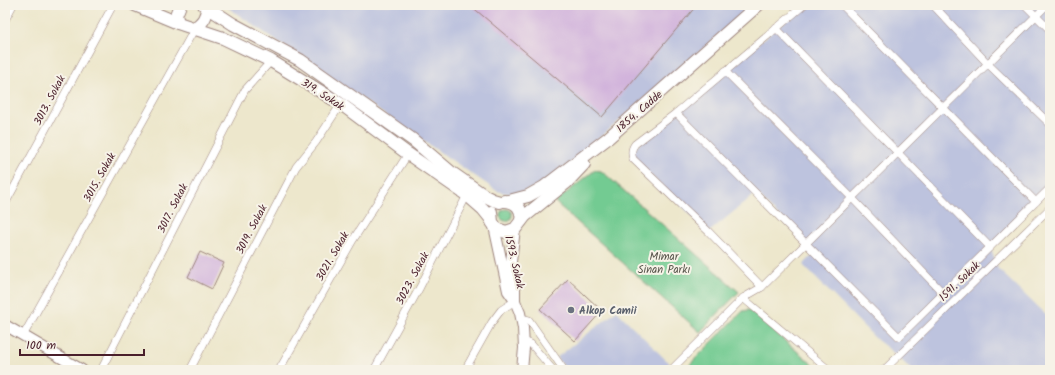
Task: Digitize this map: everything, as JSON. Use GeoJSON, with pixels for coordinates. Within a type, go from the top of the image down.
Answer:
{"type":"FeatureCollection","features":[{"type":"Feature","properties":{"kind":"main road","name":"319. Sokak"},"geometry":{"type":"LineString","coordinates":[[135,5],[178,23],[223,38],[271,61],[340,104],[467,195],[483,209],[492,222]]}},
{"type":"Feature","properties":{"kind":"main road"},"geometry":{"type":"LineString","coordinates":[[178,23],[176,14],[180,5]]}},
{"type":"Feature","properties":{"kind":"main road","name":"1854. Cadde"},"geometry":{"type":"LineString","coordinates":[[505,201],[528,196],[544,187],[608,138],[758,5]]}},
{"type":"Feature","properties":{"kind":"main road","name":"319. Sokak"},"geometry":{"type":"LineString","coordinates":[[206,6],[233,24],[300,60],[413,140],[452,173],[480,192],[493,200],[505,201]]}},
{"type":"Feature","properties":{"kind":"main road"},"geometry":{"type":"LineString","coordinates":[[195,28],[204,20],[206,6]]}},
{"type":"Feature","properties":{"kind":"main road"},"geometry":{"type":"LineString","coordinates":[[518,225],[521,211],[514,203],[505,201],[494,207],[491,211],[492,222],[501,231],[506,232],[518,225],[532,210],[566,182],[608,138]]}},
{"type":"Feature","properties":{"kind":"main road","name":"1593. Sokak"},"geometry":{"type":"LineString","coordinates":[[492,222],[508,291],[515,301]]}},
{"type":"Feature","properties":{"kind":"main road","name":"1593. Sokak"},"geometry":{"type":"LineString","coordinates":[[515,301],[511,262],[518,225]]}},
{"type":"Feature","properties":{"kind":"main road"},"geometry":{"type":"LineString","coordinates":[[515,301],[523,328],[522,370]]}},
{"type":"Feature","properties":{"kind":"main road"},"geometry":{"type":"LineString","coordinates":[[5,326],[82,370]]}},
{"type":"Feature","properties":{"kind":"street"},"geometry":{"type":"LineString","coordinates":[[5,20],[13,5]]}},
{"type":"Feature","properties":{"kind":"street","name":"3013. Sokak"},"geometry":{"type":"LineString","coordinates":[[5,204],[113,5]]}},
{"type":"Feature","properties":{"kind":"street"},"geometry":{"type":"LineString","coordinates":[[762,287],[709,232],[633,159],[631,151],[635,144],[676,113],[804,5]]}},
{"type":"Feature","properties":{"kind":"street"},"geometry":{"type":"LineString","coordinates":[[842,5],[1036,202]]}},
{"type":"Feature","properties":{"kind":"street"},"geometry":{"type":"LineString","coordinates":[[932,5],[988,64],[1050,124]]}},
{"type":"Feature","properties":{"kind":"street"},"geometry":{"type":"LineString","coordinates":[[1025,5],[1050,30]]}},
{"type":"Feature","properties":{"kind":"street"},"geometry":{"type":"LineString","coordinates":[[671,370],[743,298],[762,287],[1047,5]]}},
{"type":"Feature","properties":{"kind":"street","name":"3015. Sokak"},"geometry":{"type":"LineString","coordinates":[[23,336],[195,28]]}},
{"type":"Feature","properties":{"kind":"street"},"geometry":{"type":"LineString","coordinates":[[776,28],[990,246]]}},
{"type":"Feature","properties":{"kind":"street","name":"3017. Sokak"},"geometry":{"type":"LineString","coordinates":[[101,370],[245,90],[271,61]]}},
{"type":"Feature","properties":{"kind":"street"},"geometry":{"type":"LineString","coordinates":[[725,71],[852,198],[944,293]]}},
{"type":"Feature","properties":{"kind":"street","name":"3019. Sokak"},"geometry":{"type":"LineString","coordinates":[[190,370],[296,167],[316,142],[340,104]]}},
{"type":"Feature","properties":{"kind":"street"},"geometry":{"type":"LineString","coordinates":[[676,113],[899,337],[1050,188]]}},
{"type":"Feature","properties":{"kind":"street","name":"3021. Sokak"},"geometry":{"type":"LineString","coordinates":[[279,370],[353,240],[408,154]]}},
{"type":"Feature","properties":{"kind":"street","name":"3023. Sokak"},"geometry":{"type":"LineString","coordinates":[[374,370],[420,287],[467,195]]}},
{"type":"Feature","properties":{"kind":"street","name":"1591. Sokak"},"geometry":{"type":"LineString","coordinates":[[884,370],[1050,208]]}},
{"type":"Feature","properties":{"kind":"street"},"geometry":{"type":"LineString","coordinates":[[743,298],[828,370]]}},
{"type":"Feature","properties":{"kind":"street"},"geometry":{"type":"LineString","coordinates":[[465,370],[492,322],[501,310],[515,301]]}},
{"type":"Feature","properties":{"kind":"street"},"geometry":{"type":"LineString","coordinates":[[521,318],[529,320],[549,351],[564,370]]}},
{"type":"Feature","properties":{"kind":"street"},"geometry":{"type":"LineString","coordinates":[[523,342],[531,344],[553,370]]}},
{"type":"Feature","properties":{"kind":"street"},"geometry":{"type":"LineString","coordinates":[[543,358],[545,359],[549,357],[549,351]]}},
{"type":"Feature","properties":{"kind":"shaded area"},"geometry":{"type":"Polygon","coordinates":[[[224,5],[754,5],[561,171],[539,186],[522,192],[510,194],[497,191],[224,5]]]}},
{"type":"Feature","properties":{"kind":"shaded area"},"geometry":{"type":"Polygon","coordinates":[[[804,5],[1050,5],[1050,188],[990,247],[998,269],[1050,319],[1050,370],[912,370],[877,340],[803,265],[815,253],[756,193],[709,232],[633,159],[631,151],[804,5]]]}},
{"type":"Feature","properties":{"kind":"shaded area"},"geometry":{"type":"Polygon","coordinates":[[[617,311],[670,364],[666,368],[667,370],[568,370],[556,358],[617,311]]]}},
{"type":"Feature","properties":{"kind":"green space","name":"Mimar Sinan Parkı"},"geometry":{"type":"Polygon","coordinates":[[[595,170],[601,171],[605,174],[739,292],[700,332],[555,202],[595,170]]]}},
{"type":"Feature","properties":{"kind":"green space"},"geometry":{"type":"Polygon","coordinates":[[[504,209],[508,209],[512,215],[508,221],[504,221],[500,217],[500,213],[504,209]]]}},
{"type":"Feature","properties":{"kind":"green space"},"geometry":{"type":"Polygon","coordinates":[[[749,310],[819,370],[695,370],[689,365],[743,311],[749,310]]]}},
{"type":"Feature","properties":{"kind":"building"},"geometry":{"type":"Polygon","coordinates":[[[470,5],[697,5],[602,117],[470,5]]]}},
{"type":"Feature","properties":{"kind":"building"},"geometry":{"type":"Polygon","coordinates":[[[200,252],[224,263],[212,289],[188,277],[200,252]]]}},
{"type":"Feature","properties":{"kind":"building","name":"Alkop Camii"},"geometry":{"type":"Polygon","coordinates":[[[568,279],[602,311],[575,341],[540,309],[568,279]]]}},
{"type":"Feature","properties":{"kind":"place","name":"Alkop Camii"},"geometry":{"type":"Point","coordinates":[571,310]}}]}
